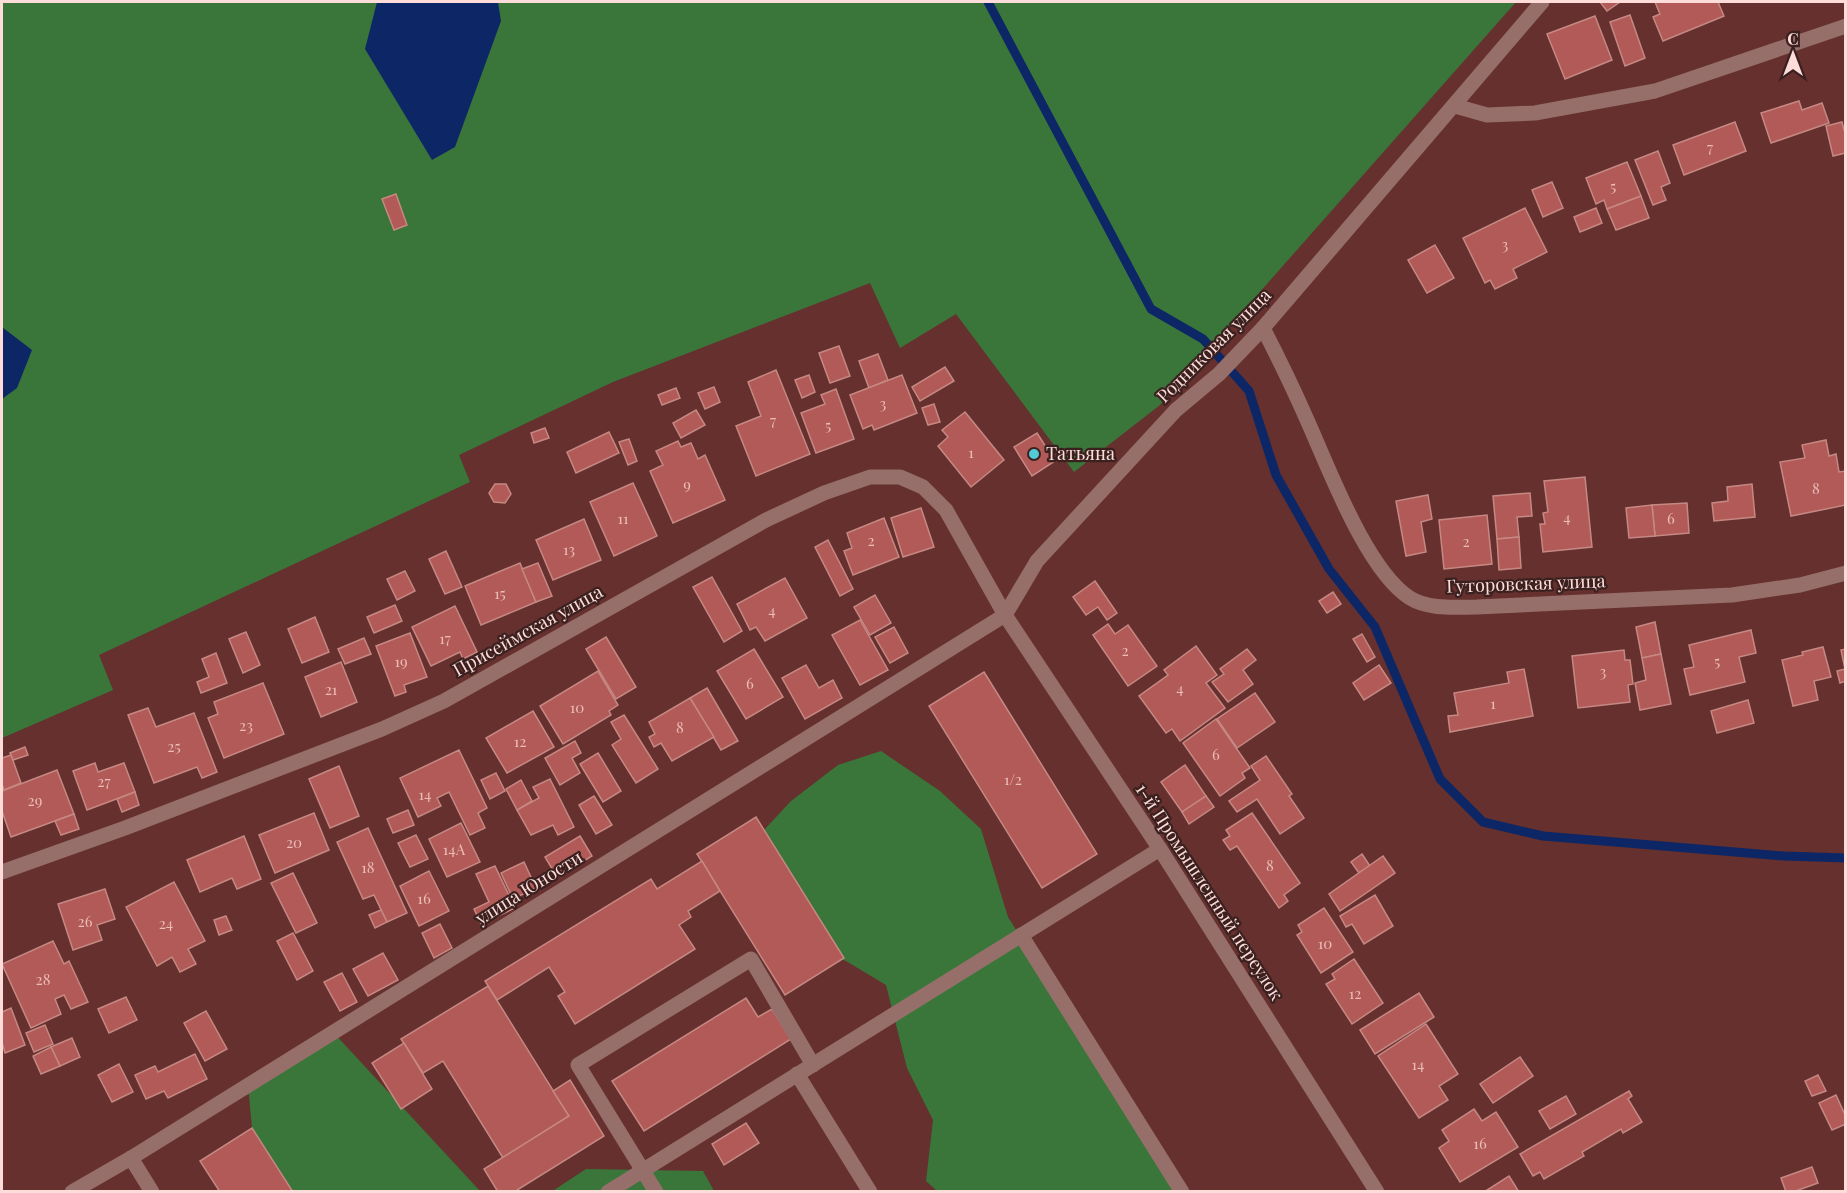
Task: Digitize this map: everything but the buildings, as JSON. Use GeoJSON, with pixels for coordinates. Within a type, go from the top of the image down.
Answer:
{"type":"FeatureCollection","features":[{"type":"Feature","properties":{"kind":"street","name":"Родниковая улица"},"geometry":{"type":"LineString","coordinates":[[1005,615],[1037,561],[1176,410],[1219,374],[1263,328],[1542,2]]}},
{"type":"Feature","properties":{"kind":"street"},"geometry":{"type":"LineString","coordinates":[[1455,106],[1487,115],[1535,112],[1655,90],[1845,26]]}},
{"type":"Feature","properties":{"kind":"street","name":"Гуторовская улица"},"geometry":{"type":"LineString","coordinates":[[1263,328],[1347,511],[1373,558],[1393,583],[1411,598],[1437,607],[1477,607],[1732,595],[1800,585],[1845,573]]}},
{"type":"Feature","properties":{"kind":"street","name":"Присеймская улица"},"geometry":{"type":"LineString","coordinates":[[2,872],[125,828],[393,724],[444,701],[766,520],[824,493],[870,477],[900,477],[923,487],[946,510],[1005,615]]}},
{"type":"Feature","properties":{"kind":"street","name":"1-й Промышленный переулок"},"geometry":{"type":"LineString","coordinates":[[1005,615],[1160,849],[1377,1191]]}},
{"type":"Feature","properties":{"kind":"street","name":"улица Юности"},"geometry":{"type":"LineString","coordinates":[[72,1191],[131,1158],[1005,615]]}},
{"type":"Feature","properties":{"kind":"street"},"geometry":{"type":"LineString","coordinates":[[608,1191],[1160,849]]}},
{"type":"Feature","properties":{"kind":"street"},"geometry":{"type":"LineString","coordinates":[[1021,935],[1182,1191]]}},
{"type":"Feature","properties":{"kind":"street"},"geometry":{"type":"LineString","coordinates":[[656,1191],[578,1065],[751,959],[813,1065]]}},
{"type":"Feature","properties":{"kind":"street"},"geometry":{"type":"LineString","coordinates":[[797,1074],[870,1191]]}},
{"type":"Feature","properties":{"kind":"street"},"geometry":{"type":"LineString","coordinates":[[131,1158],[152,1191]]}},
{"type":"Feature","properties":{"kind":"green space"},"geometry":{"type":"Polygon","coordinates":[[[2,2],[1516,2],[1160,405],[1074,472],[956,314],[900,348],[870,283],[613,382],[459,455],[470,482],[99,655],[113,690],[2,738],[2,2]]]}},
{"type":"Feature","properties":{"kind":"green space"},"geometry":{"type":"Polygon","coordinates":[[[881,751],[940,791],[981,829],[1008,917],[1182,1191],[937,1191],[926,1181],[933,1120],[907,1068],[886,985],[846,961],[789,938],[760,881],[765,829],[791,801],[838,765],[881,751]]]}},
{"type":"Feature","properties":{"kind":"green space"},"geometry":{"type":"Polygon","coordinates":[[[333,1032],[480,1191],[293,1191],[252,1128],[248,1085],[333,1032]]]}},
{"type":"Feature","properties":{"kind":"green space"},"geometry":{"type":"Polygon","coordinates":[[[586,1169],[703,1171],[714,1191],[551,1192],[586,1169]]]}},
{"type":"Feature","properties":{"kind":"water"},"geometry":{"type":"Polygon","coordinates":[[[377,2],[498,2],[501,21],[455,147],[432,160],[365,49],[377,2]]]}},
{"type":"Feature","properties":{"kind":"water"},"geometry":{"type":"Polygon","coordinates":[[[2,327],[32,350],[17,388],[2,399],[2,327]]]}},
{"type":"Feature","properties":{"kind":"waterway"},"geometry":{"type":"LineString","coordinates":[[988,2],[1151,309],[1203,339],[1249,391],[1276,475],[1329,569],[1375,627],[1440,779],[1483,822],[1543,836],[1784,856],[1846,858]]}},
{"type":"Feature","properties":{"kind":"place","name":"Татьяна"},"geometry":{"type":"Point","coordinates":[1034,454]}}]}
